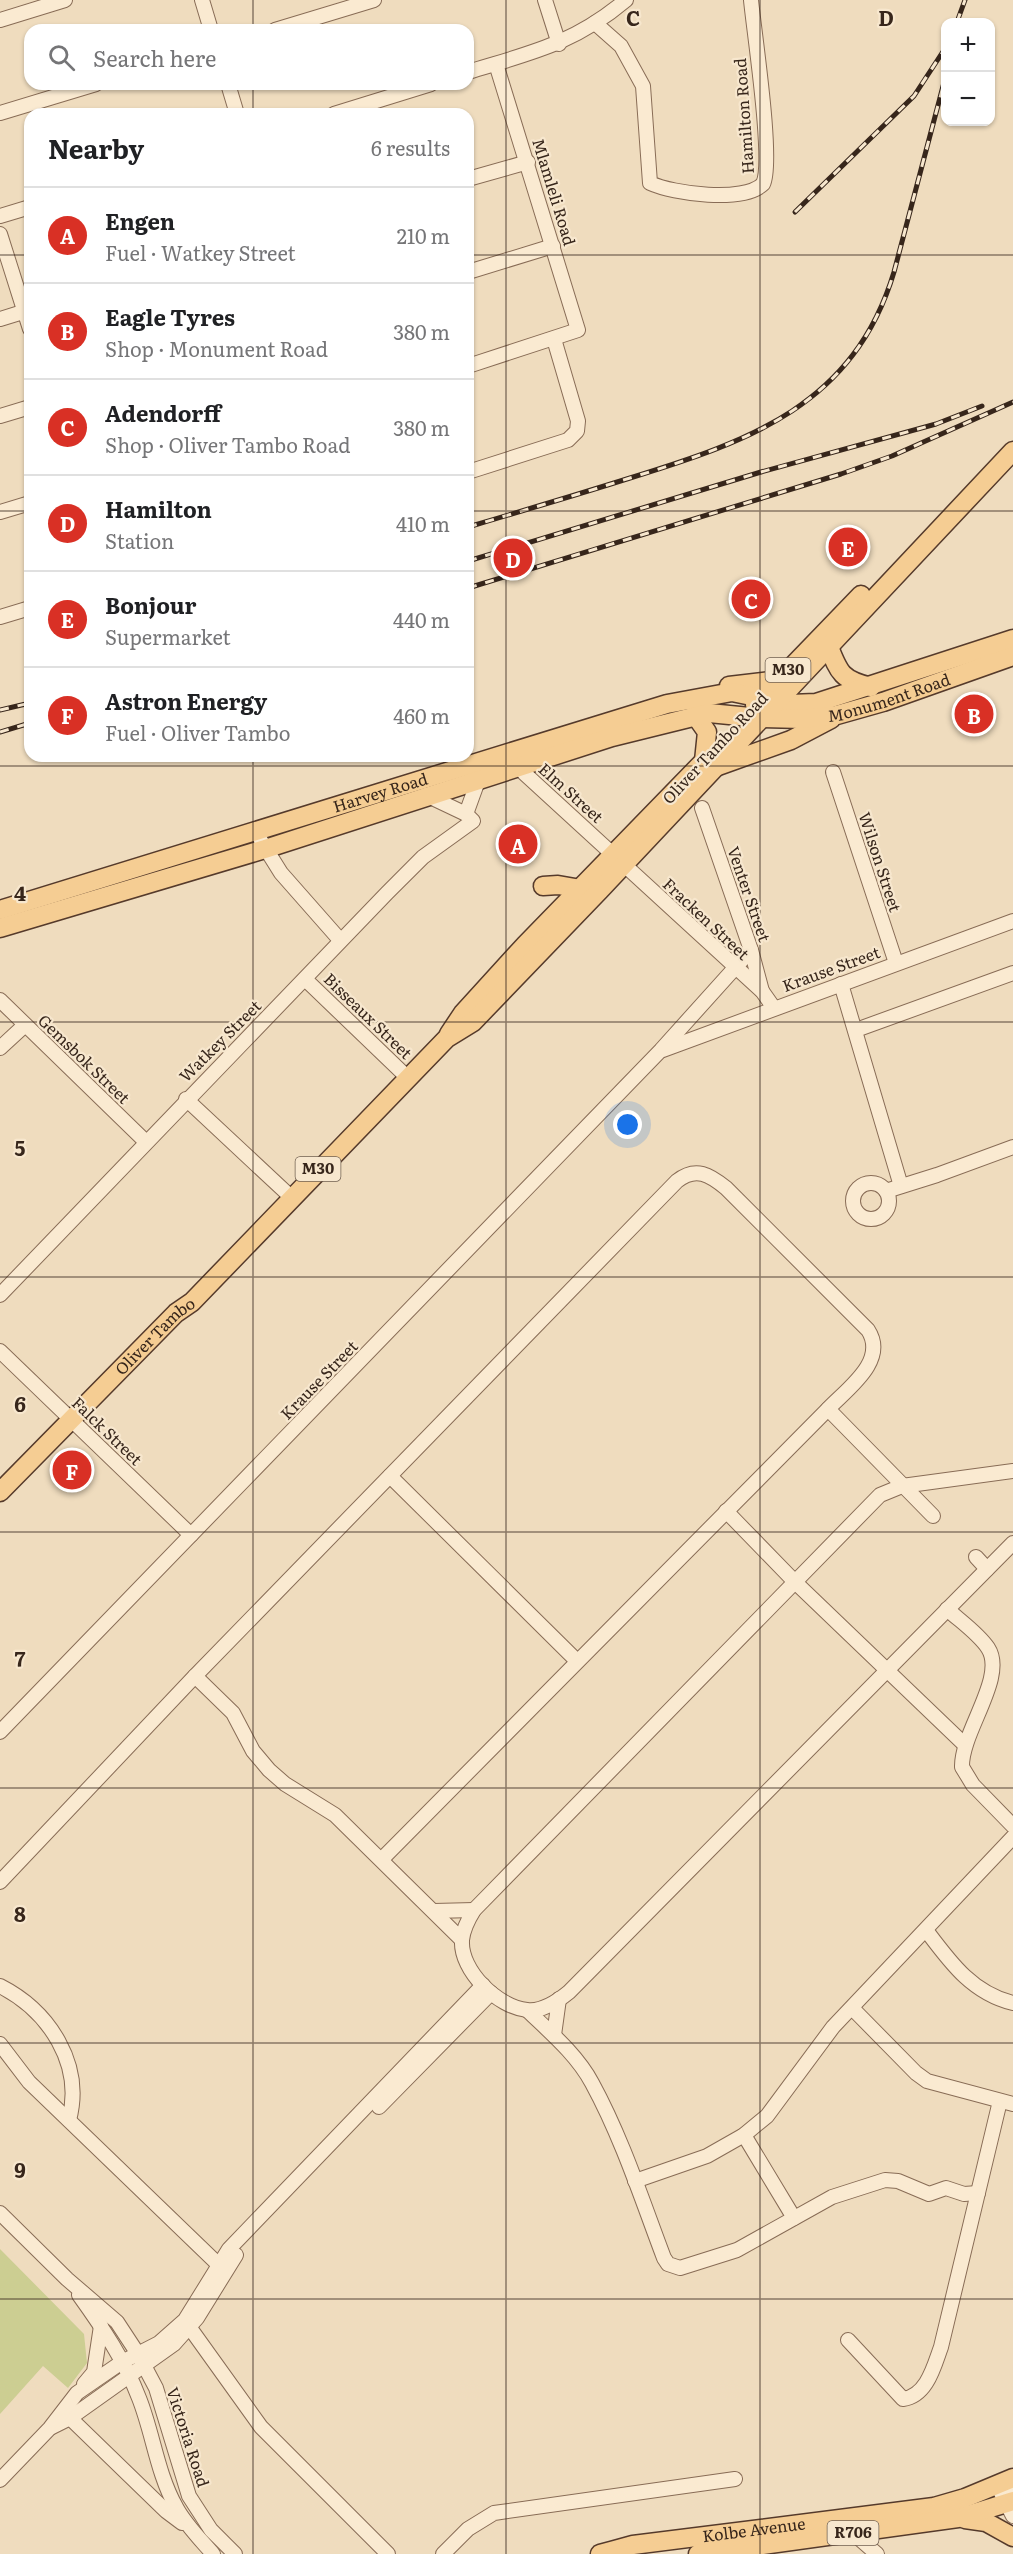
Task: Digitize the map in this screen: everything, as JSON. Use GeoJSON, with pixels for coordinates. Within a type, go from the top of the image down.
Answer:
{"type":"FeatureCollection","features":[{"type":"Feature","properties":{"kind":"main road","name":"Oliver Tambo Road"},"geometry":{"type":"LineString","coordinates":[[770,699],[778,680],[1013,437]]}},
{"type":"Feature","properties":{"kind":"main road","name":"Oliver Tambo Road"},"geometry":{"type":"LineString","coordinates":[[447,1038],[473,1022],[619,860],[770,699],[829,647],[1013,451]]}},
{"type":"Feature","properties":{"kind":"main road"},"geometry":{"type":"LineString","coordinates":[[829,647],[837,668],[846,679],[871,687]]}},
{"type":"Feature","properties":{"kind":"main road","name":"Monument Road"},"geometry":{"type":"LineString","coordinates":[[770,699],[816,703],[1010,653]]}},
{"type":"Feature","properties":{"kind":"main road","name":"Monument Road"},"geometry":{"type":"LineString","coordinates":[[753,717],[802,718],[837,715],[884,702],[1010,653]]}},
{"type":"Feature","properties":{"kind":"main road"},"geometry":{"type":"LineString","coordinates":[[667,704],[731,685],[778,680]]}},
{"type":"Feature","properties":{"kind":"main road","name":"Harvey Road"},"geometry":{"type":"LineString","coordinates":[[0,910],[257,830],[521,757],[610,729],[667,704],[725,692],[742,692],[770,699]]}},
{"type":"Feature","properties":{"kind":"main road","name":"Harvey Road"},"geometry":{"type":"LineString","coordinates":[[610,729],[695,715],[723,713],[753,717]]}},
{"type":"Feature","properties":{"kind":"main road"},"geometry":{"type":"LineString","coordinates":[[695,715],[707,732],[710,764],[791,740],[837,715]]}},
{"type":"Feature","properties":{"kind":"main road","name":"Harvey Road"},"geometry":{"type":"LineString","coordinates":[[0,928],[265,849],[479,778],[521,757]]}},
{"type":"Feature","properties":{"kind":"main road","name":"Oliver Tambo Road"},"geometry":{"type":"LineString","coordinates":[[192,1302],[447,1038],[463,1013],[549,920],[581,889],[619,860]]}},
{"type":"Feature","properties":{"kind":"main road"},"geometry":{"type":"LineString","coordinates":[[549,920],[543,886],[558,885],[581,889]]}},
{"type":"Feature","properties":{"kind":"main road","name":"Oliver Tambo"},"geometry":{"type":"LineString","coordinates":[[0,1504],[176,1312],[192,1302]]}},
{"type":"Feature","properties":{"kind":"main road","name":"Oliver Tambo"},"geometry":{"type":"LineString","coordinates":[[0,1492],[74,1422]]}},
{"type":"Feature","properties":{"kind":"main road","name":"Kolbe Avenue"},"geometry":{"type":"LineString","coordinates":[[698,2554],[958,2518],[1009,2494]]}},
{"type":"Feature","properties":{"kind":"main road","name":"Kolbe Avenue"},"geometry":{"type":"LineString","coordinates":[[600,2554],[633,2545],[934,2506],[965,2498],[1009,2494]]}},
{"type":"Feature","properties":{"kind":"main road"},"geometry":{"type":"LineString","coordinates":[[958,2518],[986,2522],[1013,2537]]}},
{"type":"Feature","properties":{"kind":"street"},"geometry":{"type":"LineString","coordinates":[[0,20],[65,0]]}},
{"type":"Feature","properties":{"kind":"street"},"geometry":{"type":"LineString","coordinates":[[202,0],[209,24]]}},
{"type":"Feature","properties":{"kind":"street"},"geometry":{"type":"LineString","coordinates":[[295,24],[374,0]]}},
{"type":"Feature","properties":{"kind":"street"},"geometry":{"type":"LineString","coordinates":[[545,0],[559,44]]}},
{"type":"Feature","properties":{"kind":"street"},"geometry":{"type":"LineString","coordinates":[[474,70],[559,44],[595,23],[626,0]]}},
{"type":"Feature","properties":{"kind":"street","name":"Hamilton Road"},"geometry":{"type":"LineString","coordinates":[[595,23],[621,46],[643,86],[650,183],[677,192],[712,195],[748,192],[758,189],[763,184],[766,175],[763,116],[751,0]]}},
{"type":"Feature","properties":{"kind":"street","name":"Mlamleli Road"},"geometry":{"type":"LineString","coordinates":[[496,64],[579,330],[554,339]]}},
{"type":"Feature","properties":{"kind":"street"},"geometry":{"type":"LineString","coordinates":[[0,113],[76,90]]}},
{"type":"Feature","properties":{"kind":"street"},"geometry":{"type":"LineString","coordinates":[[230,90],[235,108]]}},
{"type":"Feature","properties":{"kind":"street"},"geometry":{"type":"LineString","coordinates":[[353,108],[411,90]]}},
{"type":"Feature","properties":{"kind":"street"},"geometry":{"type":"LineString","coordinates":[[474,177],[528,162]]}},
{"type":"Feature","properties":{"kind":"street"},"geometry":{"type":"LineString","coordinates":[[0,216],[24,209]]}},
{"type":"Feature","properties":{"kind":"street"},"geometry":{"type":"LineString","coordinates":[[0,234],[24,305]]}},
{"type":"Feature","properties":{"kind":"street"},"geometry":{"type":"LineString","coordinates":[[474,271],[553,246]]}},
{"type":"Feature","properties":{"kind":"street"},"geometry":{"type":"LineString","coordinates":[[0,319],[24,312]]}},
{"type":"Feature","properties":{"kind":"street"},"geometry":{"type":"LineString","coordinates":[[474,364],[554,339],[578,421],[574,434],[568,440],[474,470]]}},
{"type":"Feature","properties":{"kind":"street"},"geometry":{"type":"LineString","coordinates":[[0,416],[24,409]]}},
{"type":"Feature","properties":{"kind":"street"},"geometry":{"type":"LineString","coordinates":[[0,512],[24,506]]}},
{"type":"Feature","properties":{"kind":"street"},"geometry":{"type":"LineString","coordinates":[[0,617],[24,610]]}},
{"type":"Feature","properties":{"kind":"street","name":"Elm Street"},"geometry":{"type":"LineString","coordinates":[[521,757],[524,773],[619,860]]}},
{"type":"Feature","properties":{"kind":"street","name":"Wilson Street"},"geometry":{"type":"LineString","coordinates":[[833,772],[897,963]]}},
{"type":"Feature","properties":{"kind":"street"},"geometry":{"type":"LineString","coordinates":[[426,795],[470,817],[479,778]]}},
{"type":"Feature","properties":{"kind":"street","name":"Venter Street"},"geometry":{"type":"LineString","coordinates":[[702,808],[751,950],[762,991]]}},
{"type":"Feature","properties":{"kind":"street","name":"Watkey Street"},"geometry":{"type":"LineString","coordinates":[[0,1295],[145,1141],[340,940],[423,857],[470,817]]}},
{"type":"Feature","properties":{"kind":"street"},"geometry":{"type":"LineString","coordinates":[[257,830],[265,849],[281,873],[340,940]]}},
{"type":"Feature","properties":{"kind":"street","name":"Fracken Street"},"geometry":{"type":"LineString","coordinates":[[619,860],[735,969],[762,991],[774,1008]]}},
{"type":"Feature","properties":{"kind":"street","name":"Krause Street"},"geometry":{"type":"LineString","coordinates":[[661,1050],[1013,921]]}},
{"type":"Feature","properties":{"kind":"street","name":"Krause Street"},"geometry":{"type":"LineString","coordinates":[[0,1732],[661,1050],[751,950]]}},
{"type":"Feature","properties":{"kind":"street"},"geometry":{"type":"LineString","coordinates":[[856,1030],[1013,973]]}},
{"type":"Feature","properties":{"kind":"street","name":"Bisseaux Street"},"geometry":{"type":"LineString","coordinates":[[305,978],[408,1078]]}},
{"type":"Feature","properties":{"kind":"street"},"geometry":{"type":"LineString","coordinates":[[841,984],[901,1186]]}},
{"type":"Feature","properties":{"kind":"street","name":"Gemsbok Street"},"geometry":{"type":"LineString","coordinates":[[0,1000],[145,1141]]}},
{"type":"Feature","properties":{"kind":"street"},"geometry":{"type":"LineString","coordinates":[[0,1048],[25,1024]]}},
{"type":"Feature","properties":{"kind":"street"},"geometry":{"type":"LineString","coordinates":[[186,1099],[291,1197]]}},
{"type":"Feature","properties":{"kind":"street"},"geometry":{"type":"LineString","coordinates":[[886,1191],[1013,1147]]}},
{"type":"Feature","properties":{"kind":"street"},"geometry":{"type":"LineString","coordinates":[[0,1882],[195,1676],[677,1181],[690,1173],[705,1174],[726,1188],[872,1336],[874,1344],[870,1364],[382,1859]]}},
{"type":"Feature","properties":{"kind":"street","name":"Falck Street"},"geometry":{"type":"LineString","coordinates":[[0,1351],[191,1535]]}},
{"type":"Feature","properties":{"kind":"street"},"geometry":{"type":"LineString","coordinates":[[828,1409],[933,1516]]}},
{"type":"Feature","properties":{"kind":"street"},"geometry":{"type":"LineString","coordinates":[[462,1940],[474,1910],[880,1495],[902,1486],[1013,1471]]}},
{"type":"Feature","properties":{"kind":"street"},"geometry":{"type":"LineString","coordinates":[[390,1476],[577,1661]]}},
{"type":"Feature","properties":{"kind":"street"},"geometry":{"type":"LineString","coordinates":[[726,1511],[795,1582],[965,1745]]}},
{"type":"Feature","properties":{"kind":"street"},"geometry":{"type":"LineString","coordinates":[[528,2011],[559,2000],[592,1970],[1013,1543]]}},
{"type":"Feature","properties":{"kind":"street"},"geometry":{"type":"LineString","coordinates":[[976,1557],[987,1569]]}},
{"type":"Feature","properties":{"kind":"street"},"geometry":{"type":"LineString","coordinates":[[947,1610],[987,1647],[994,1660],[990,1680],[962,1757],[966,1776],[1013,1826]]}},
{"type":"Feature","properties":{"kind":"street"},"geometry":{"type":"LineString","coordinates":[[195,1676],[233,1713],[253,1751],[270,1770],[285,1784],[335,1815],[462,1940],[469,1965],[487,1989],[514,2006],[528,2011],[554,2035],[592,2082],[635,2181],[664,2258],[673,2267],[680,2268],[720,2257],[832,2197],[885,2180],[898,2181],[929,2194],[946,2188],[964,2194],[978,2193]]}},
{"type":"Feature","properties":{"kind":"street"},"geometry":{"type":"LineString","coordinates":[[635,2181],[699,2160],[744,2135],[767,2116],[834,2027],[1013,1837]]}},
{"type":"Feature","properties":{"kind":"street"},"geometry":{"type":"LineString","coordinates":[[434,1911],[474,1910]]}},
{"type":"Feature","properties":{"kind":"street"},"geometry":{"type":"LineString","coordinates":[[926,1930],[971,1984],[995,1998],[1013,2003]]}},
{"type":"Feature","properties":{"kind":"street"},"geometry":{"type":"LineString","coordinates":[[0,1986],[33,2010],[48,2024],[57,2038],[66,2057],[74,2091],[69,2120]]}},
{"type":"Feature","properties":{"kind":"street"},"geometry":{"type":"LineString","coordinates":[[50,2428],[70,2418],[129,2375],[159,2343],[187,2324],[221,2267],[250,2226],[487,1989]]}},
{"type":"Feature","properties":{"kind":"street"},"geometry":{"type":"LineString","coordinates":[[554,2035],[559,2000]]}},
{"type":"Feature","properties":{"kind":"street"},"geometry":{"type":"LineString","coordinates":[[848,2340],[899,2397],[907,2399],[923,2388],[928,2381],[941,2347],[978,2193],[1006,2103],[927,2080],[916,2073],[853,2009]]}},
{"type":"Feature","properties":{"kind":"street"},"geometry":{"type":"LineString","coordinates":[[0,2044],[29,2082],[221,2267]]}},
{"type":"Feature","properties":{"kind":"street"},"geometry":{"type":"LineString","coordinates":[[744,2135],[794,2218]]}},
{"type":"Feature","properties":{"kind":"street"},"geometry":{"type":"LineString","coordinates":[[0,2213],[67,2279]]}},
{"type":"Feature","properties":{"kind":"street","name":"Victoria Road"},"geometry":{"type":"LineString","coordinates":[[67,2279],[101,2326],[140,2398],[167,2488],[176,2508],[213,2554]]}},
{"type":"Feature","properties":{"kind":"street","name":"Victoria Road"},"geometry":{"type":"LineString","coordinates":[[67,2279],[117,2322],[141,2360],[156,2388],[189,2496],[211,2530],[235,2554]]}},
{"type":"Feature","properties":{"kind":"street"},"geometry":{"type":"LineString","coordinates":[[187,2324],[261,2427],[388,2554]]}},
{"type":"Feature","properties":{"kind":"street"},"geometry":{"type":"LineString","coordinates":[[0,2480],[50,2428],[94,2372],[101,2326]]}},
{"type":"Feature","properties":{"kind":"street"},"geometry":{"type":"LineString","coordinates":[[77,2393],[122,2362],[141,2360]]}},
{"type":"Feature","properties":{"kind":"street"},"geometry":{"type":"LineString","coordinates":[[70,2418],[166,2511],[194,2532]]}},
{"type":"Feature","properties":{"kind":"street"},"geometry":{"type":"LineString","coordinates":[[443,2554],[476,2522],[494,2512],[735,2479]]}},
{"type":"Feature","properties":{"kind":"street"},"geometry":{"type":"LineString","coordinates":[[853,2533],[877,2554]]}},
{"type":"Feature","properties":{"kind":"green space"},"geometry":{"type":"Polygon","coordinates":[[[0,2249],[84,2334],[87,2363],[68,2388],[43,2366],[0,2414],[0,2249]]]}},
{"type":"Feature","properties":{"kind":"railway"},"geometry":{"type":"LineString","coordinates":[[958,18],[965,0]]}},
{"type":"Feature","properties":{"kind":"railway"},"geometry":{"type":"LineString","coordinates":[[795,212],[914,96],[941,55]]}},
{"type":"Feature","properties":{"kind":"railway"},"geometry":{"type":"LineString","coordinates":[[474,525],[630,478],[716,449],[756,432],[792,411],[825,386],[853,355],[876,318],[894,272],[941,94]]}},
{"type":"Feature","properties":{"kind":"railway"},"geometry":{"type":"LineString","coordinates":[[474,586],[841,474],[892,456],[1013,402]]}},
{"type":"Feature","properties":{"kind":"railway"},"geometry":{"type":"LineString","coordinates":[[474,559],[761,472],[936,424],[982,406]]}},
{"type":"Feature","properties":{"kind":"railway"},"geometry":{"type":"LineString","coordinates":[[0,710],[24,704]]}},
{"type":"Feature","properties":{"kind":"railway"},"geometry":{"type":"LineString","coordinates":[[0,732],[24,725]]}},
{"type":"Feature","properties":{"kind":"place","name":"Bonjour"},"geometry":{"type":"Point","coordinates":[848,547]}},
{"type":"Feature","properties":{"kind":"place","name":"Hamilton"},"geometry":{"type":"Point","coordinates":[513,558]}},
{"type":"Feature","properties":{"kind":"place","name":"Adendorff"},"geometry":{"type":"Point","coordinates":[751,599]}},
{"type":"Feature","properties":{"kind":"place","name":"Eagle Tyres"},"geometry":{"type":"Point","coordinates":[974,714]}},
{"type":"Feature","properties":{"kind":"place","name":"Engen"},"geometry":{"type":"Point","coordinates":[518,844]}},
{"type":"Feature","properties":{"kind":"place","name":"Astron Energy"},"geometry":{"type":"Point","coordinates":[72,1470]}}]}
